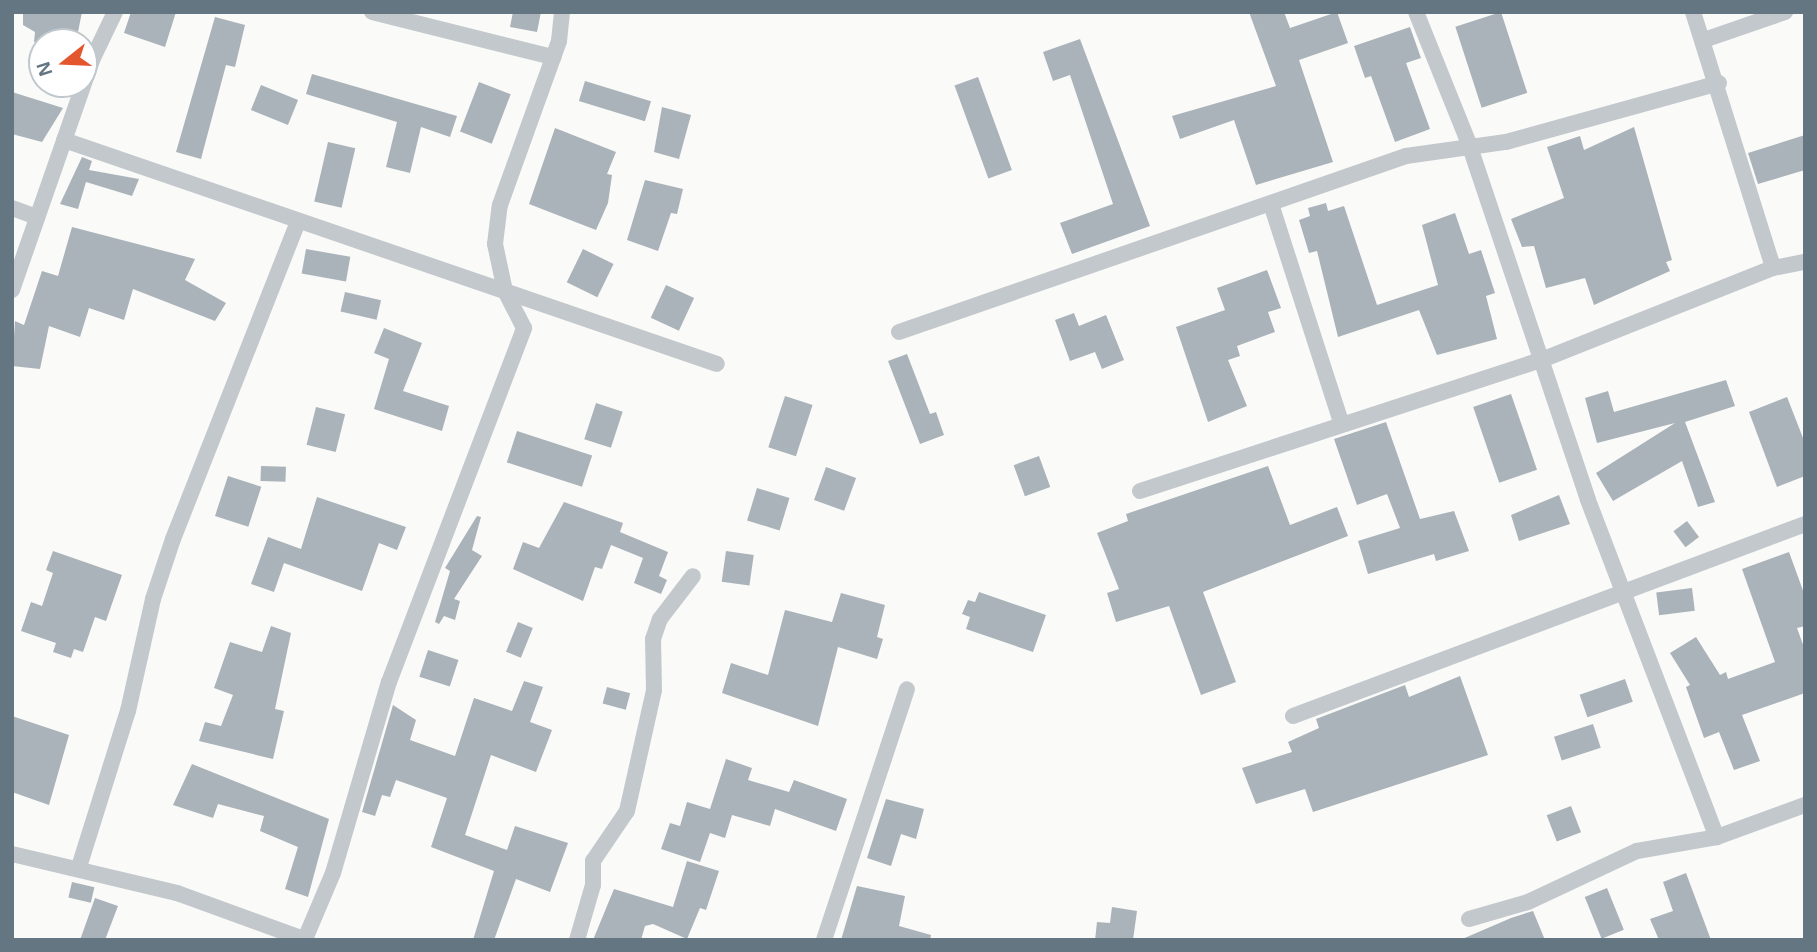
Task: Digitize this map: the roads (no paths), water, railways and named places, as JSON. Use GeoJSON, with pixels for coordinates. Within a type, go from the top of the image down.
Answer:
{"type":"FeatureCollection","features":[{"type":"Feature","properties":{"kind":"street"},"geometry":{"type":"LineString","coordinates":[[12,290],[64,140],[115,12]]}},
{"type":"Feature","properties":{"kind":"street"},"geometry":{"type":"LineString","coordinates":[[372,12],[553,57]]}},
{"type":"Feature","properties":{"kind":"street"},"geometry":{"type":"LineString","coordinates":[[12,854],[79,867],[237,910],[305,939],[333,873],[388,682],[515,359],[524,328],[505,291],[495,249],[500,205],[553,57],[562,12]]}},
{"type":"Feature","properties":{"kind":"street"},"geometry":{"type":"LineString","coordinates":[[1416,12],[1469,144],[1498,244],[1544,359],[1553,401],[1621,590],[1717,837]]}},
{"type":"Feature","properties":{"kind":"street"},"geometry":{"type":"LineString","coordinates":[[1693,12],[1719,83],[1773,268]]}},
{"type":"Feature","properties":{"kind":"street"},"geometry":{"type":"LineString","coordinates":[[1704,40],[1785,12]]}},
{"type":"Feature","properties":{"kind":"street"},"geometry":{"type":"LineString","coordinates":[[899,332],[1406,156],[1469,144],[1506,142],[1719,83]]}},
{"type":"Feature","properties":{"kind":"street"},"geometry":{"type":"LineString","coordinates":[[64,140],[717,364]]}},
{"type":"Feature","properties":{"kind":"street"},"geometry":{"type":"LineString","coordinates":[[1271,204],[1341,422]]}},
{"type":"Feature","properties":{"kind":"street"},"geometry":{"type":"LineString","coordinates":[[12,208],[37,217]]}},
{"type":"Feature","properties":{"kind":"street"},"geometry":{"type":"LineString","coordinates":[[79,867],[128,711],[153,599],[173,539],[298,221]]}},
{"type":"Feature","properties":{"kind":"street"},"geometry":{"type":"LineString","coordinates":[[1140,491],[1341,422],[1544,359],[1773,268],[1805,262]]}},
{"type":"Feature","properties":{"kind":"street"},"geometry":{"type":"LineString","coordinates":[[1293,716],[1621,590],[1805,524]]}},
{"type":"Feature","properties":{"kind":"street"},"geometry":{"type":"LineString","coordinates":[[577,940],[593,885],[593,861],[626,811],[654,690],[653,639],[660,619],[692,576]]}},
{"type":"Feature","properties":{"kind":"street"},"geometry":{"type":"LineString","coordinates":[[824,940],[907,689]]}},
{"type":"Feature","properties":{"kind":"street"},"geometry":{"type":"LineString","coordinates":[[1469,919],[1528,902],[1637,851],[1717,837],[1805,805]]}}]}
